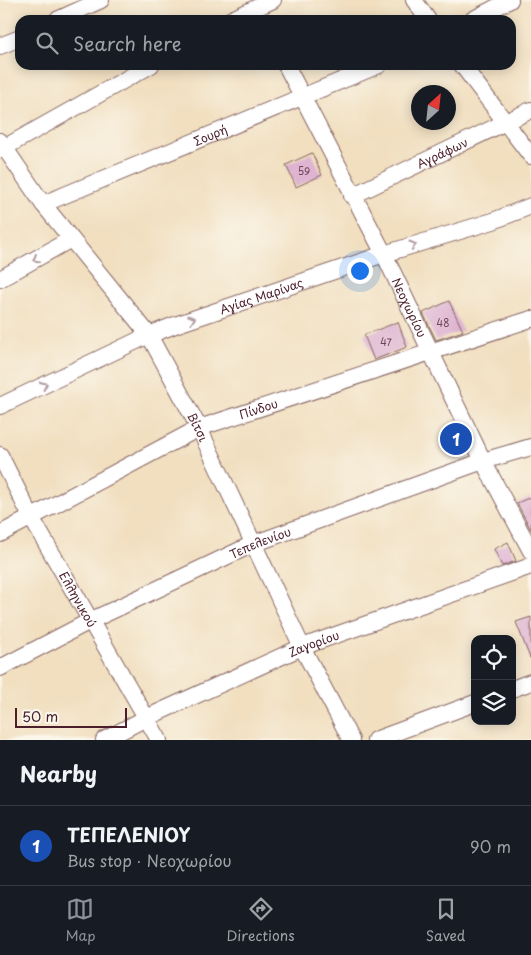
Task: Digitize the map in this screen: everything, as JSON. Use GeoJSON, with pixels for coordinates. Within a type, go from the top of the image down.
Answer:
{"type":"FeatureCollection","features":[{"type":"Feature","properties":{"kind":"street"},"geometry":{"type":"LineString","coordinates":[[68,15],[101,0]]}},
{"type":"Feature","properties":{"kind":"street"},"geometry":{"type":"LineString","coordinates":[[243,15],[273,0]]}},
{"type":"Feature","properties":{"kind":"street"},"geometry":{"type":"LineString","coordinates":[[414,0],[424,15]]}},
{"type":"Feature","properties":{"kind":"street"},"geometry":{"type":"LineString","coordinates":[[482,15],[510,0]]}},
{"type":"Feature","properties":{"kind":"street"},"geometry":{"type":"LineString","coordinates":[[0,46],[15,40]]}},
{"type":"Feature","properties":{"kind":"street"},"geometry":{"type":"LineString","coordinates":[[2,146],[142,70]]}},
{"type":"Feature","properties":{"kind":"street","name":"Νεοχωρίου"},"geometry":{"type":"LineString","coordinates":[[289,70],[352,196],[384,254],[430,353],[531,551]]}},
{"type":"Feature","properties":{"kind":"street","name":"Σουρή"},"geometry":{"type":"LineString","coordinates":[[43,204],[367,70]]}},
{"type":"Feature","properties":{"kind":"street"},"geometry":{"type":"LineString","coordinates":[[466,70],[531,156]]}},
{"type":"Feature","properties":{"kind":"street","name":"Αγράφων"},"geometry":{"type":"LineString","coordinates":[[352,196],[531,110]]}},
{"type":"Feature","properties":{"kind":"street","name":"Βίτσι"},"geometry":{"type":"LineString","coordinates":[[2,146],[43,204],[149,335],[199,428],[302,647],[351,740]]}},
{"type":"Feature","properties":{"kind":"street","name":"Αγίας Μαρίνας"},"geometry":{"type":"LineString","coordinates":[[0,406],[149,335],[384,254],[492,221],[531,206]]}},
{"type":"Feature","properties":{"kind":"street"},"geometry":{"type":"LineString","coordinates":[[0,279],[71,239]]}},
{"type":"Feature","properties":{"kind":"street","name":"Πίνδου"},"geometry":{"type":"LineString","coordinates":[[0,534],[199,428],[531,318]]}},
{"type":"Feature","properties":{"kind":"street","name":"Τεπελενίου"},"geometry":{"type":"LineString","coordinates":[[0,668],[90,622],[253,544],[483,460],[531,447]]}},
{"type":"Feature","properties":{"kind":"street","name":"Ελληνικού"},"geometry":{"type":"LineString","coordinates":[[0,455],[31,517],[159,740]]}},
{"type":"Feature","properties":{"kind":"street","name":"Ζαγορίου"},"geometry":{"type":"LineString","coordinates":[[104,740],[146,718],[302,647],[531,566]]}},
{"type":"Feature","properties":{"kind":"street"},"geometry":{"type":"LineString","coordinates":[[516,688],[531,682]]}},
{"type":"Feature","properties":{"kind":"street"},"geometry":{"type":"LineString","coordinates":[[375,740],[471,704]]}},
{"type":"Feature","properties":{"kind":"building"},"geometry":{"type":"Polygon","coordinates":[[[312,153],[322,175],[296,187],[286,165],[312,153]]]}},
{"type":"Feature","properties":{"kind":"building"},"geometry":{"type":"Polygon","coordinates":[[[449,301],[463,331],[436,340],[423,313],[449,301]]]}},
{"type":"Feature","properties":{"kind":"building"},"geometry":{"type":"Polygon","coordinates":[[[398,322],[407,347],[374,360],[364,335],[398,322]]]}},
{"type":"Feature","properties":{"kind":"building"},"geometry":{"type":"Polygon","coordinates":[[[531,497],[531,530],[517,503],[531,497]]]}},
{"type":"Feature","properties":{"kind":"building"},"geometry":{"type":"Polygon","coordinates":[[[508,542],[516,561],[502,566],[494,549],[508,542]]]}},
{"type":"Feature","properties":{"kind":"building"},"geometry":{"type":"Polygon","coordinates":[[[531,617],[531,658],[530,658],[516,622],[531,617]]]}},
{"type":"Feature","properties":{"kind":"place","name":"ΤΕΠΕΛΕΝΙΟΥ"},"geometry":{"type":"Point","coordinates":[456,439]}}]}
